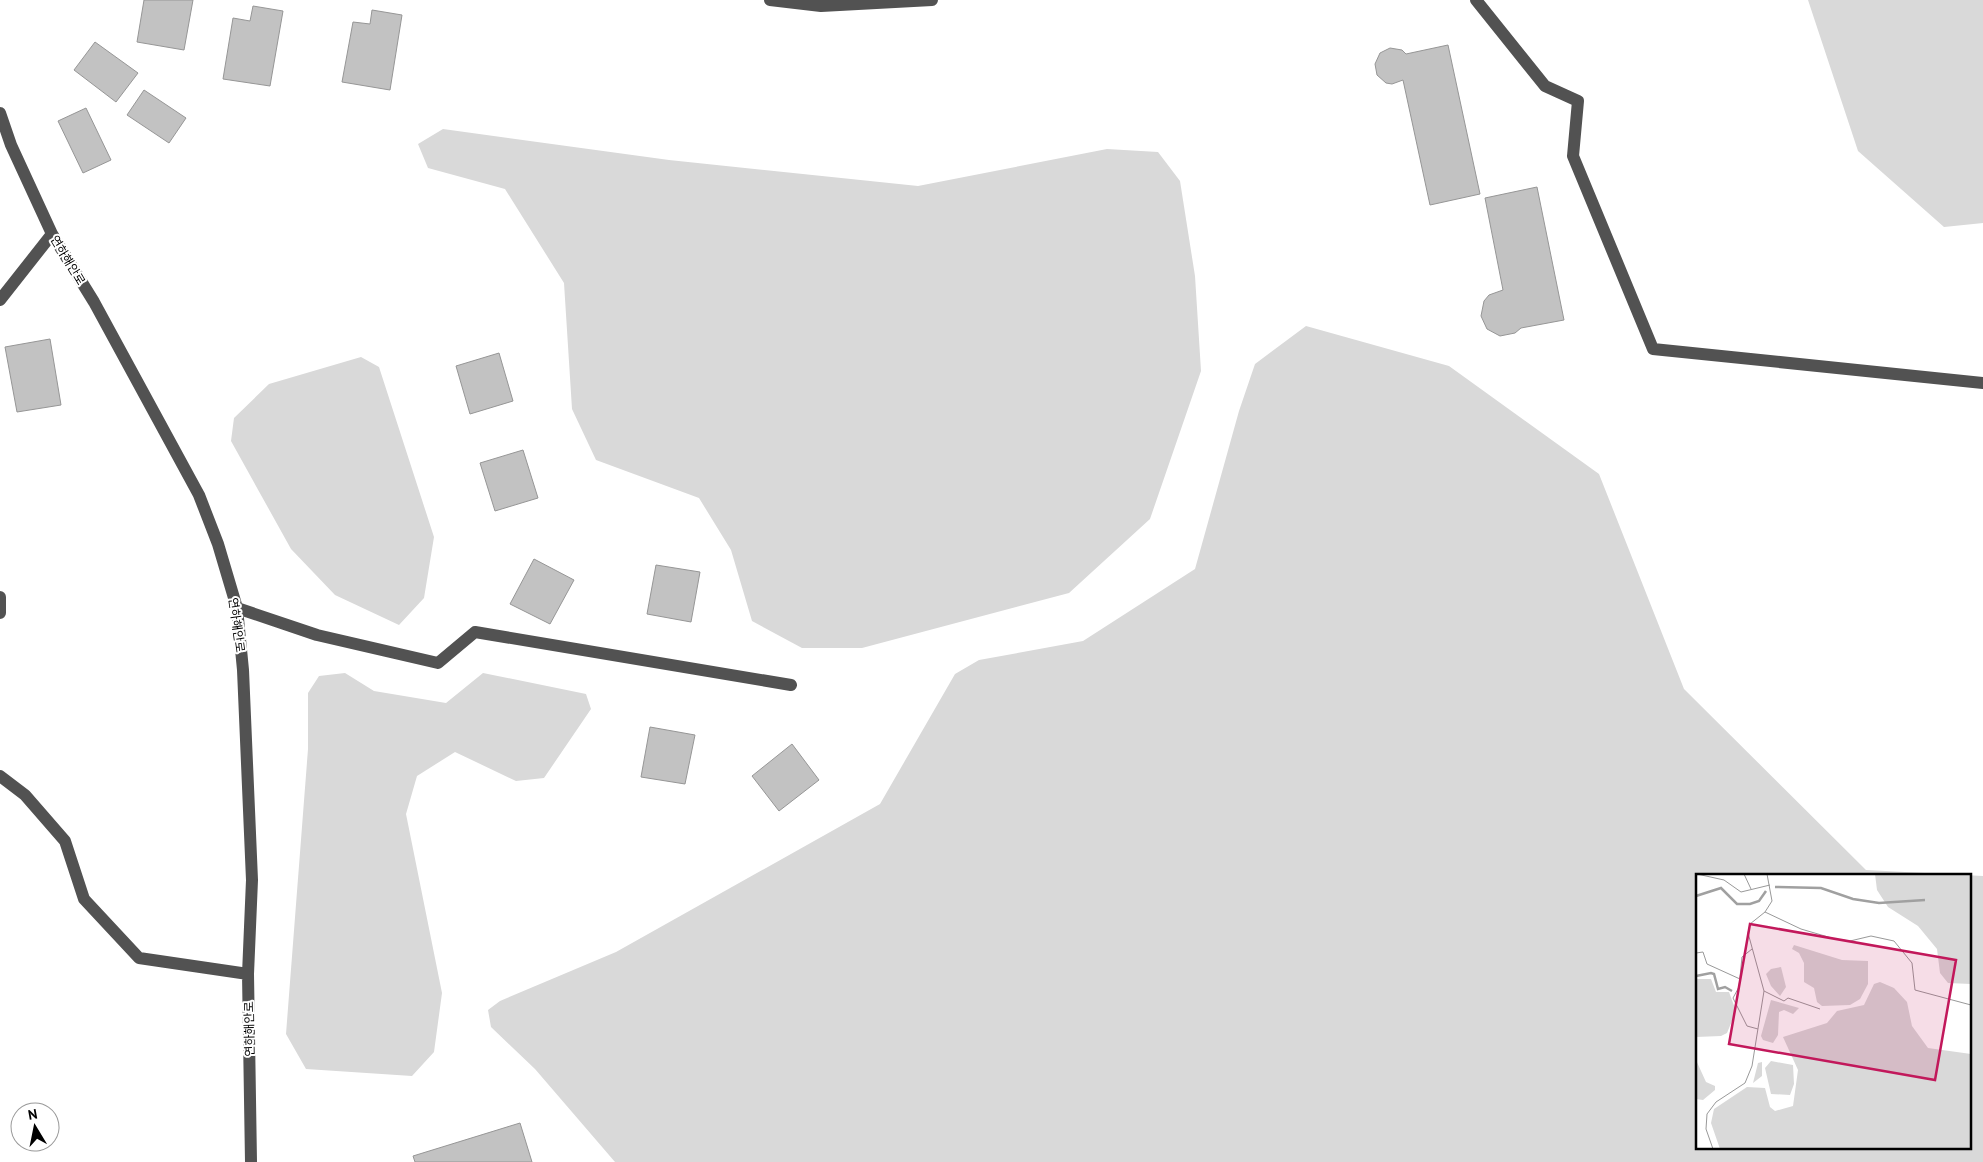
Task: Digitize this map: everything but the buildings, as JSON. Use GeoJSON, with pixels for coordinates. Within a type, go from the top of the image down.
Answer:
{"type":"FeatureCollection","features":[{"type":"Feature","properties":{"kind":"street"},"geometry":{"type":"LineString","coordinates":[[770,0],[821,6],[932,0]]}},
{"type":"Feature","properties":{"kind":"street"},"geometry":{"type":"LineString","coordinates":[[1476,0],[1545,86],[1578,101],[1573,156],[1653,349],[1983,383]]}},
{"type":"Feature","properties":{"kind":"street","name":"연하해안로"},"geometry":{"type":"LineString","coordinates":[[0,113],[15,153],[52,234],[94,302],[199,494],[218,544],[237,608],[243,670],[252,880],[248,974],[251,1162]]}},
{"type":"Feature","properties":{"kind":"street"},"geometry":{"type":"LineString","coordinates":[[0,300],[52,234]]}},
{"type":"Feature","properties":{"kind":"street"},"geometry":{"type":"LineString","coordinates":[[0,597],[0,613]]}},
{"type":"Feature","properties":{"kind":"street"},"geometry":{"type":"LineString","coordinates":[[237,608],[317,635],[438,663],[475,632],[791,685]]}},
{"type":"Feature","properties":{"kind":"street"},"geometry":{"type":"LineString","coordinates":[[0,776],[25,795],[65,841],[84,899],[139,958],[248,974]]}},
{"type":"Feature","properties":{"kind":"shaded area"},"geometry":{"type":"Polygon","coordinates":[[[1808,0],[1983,0],[1983,223],[1944,227],[1858,151],[1808,0]]]}},
{"type":"Feature","properties":{"kind":"shaded area"},"geometry":{"type":"Polygon","coordinates":[[[443,129],[669,160],[918,186],[1107,149],[1158,152],[1180,181],[1195,276],[1201,371],[1150,519],[1069,593],[862,648],[802,648],[752,621],[731,550],[699,498],[596,460],[572,409],[564,283],[505,189],[428,168],[418,144],[443,129]]]}},
{"type":"Feature","properties":{"kind":"shaded area"},"geometry":{"type":"Polygon","coordinates":[[[1306,326],[1449,366],[1599,474],[1684,689],[1866,870],[1944,874],[1696,874],[1696,1150],[1970,1150],[1970,875],[1983,876],[1983,1162],[615,1162],[535,1069],[491,1027],[488,1010],[500,1001],[616,952],[880,804],[955,674],[979,660],[1083,641],[1195,569],[1239,411],[1255,364],[1306,326]]]}},
{"type":"Feature","properties":{"kind":"shaded area"},"geometry":{"type":"Polygon","coordinates":[[[361,357],[379,367],[434,537],[424,598],[399,625],[335,595],[291,549],[231,441],[234,418],[269,384],[361,357]]]}},
{"type":"Feature","properties":{"kind":"shaded area"},"geometry":{"type":"Polygon","coordinates":[[[345,673],[374,691],[446,703],[483,673],[586,694],[591,709],[544,778],[516,781],[455,752],[417,776],[406,814],[442,993],[434,1052],[412,1076],[306,1069],[286,1034],[308,749],[308,693],[319,676],[345,673]]]}}]}
